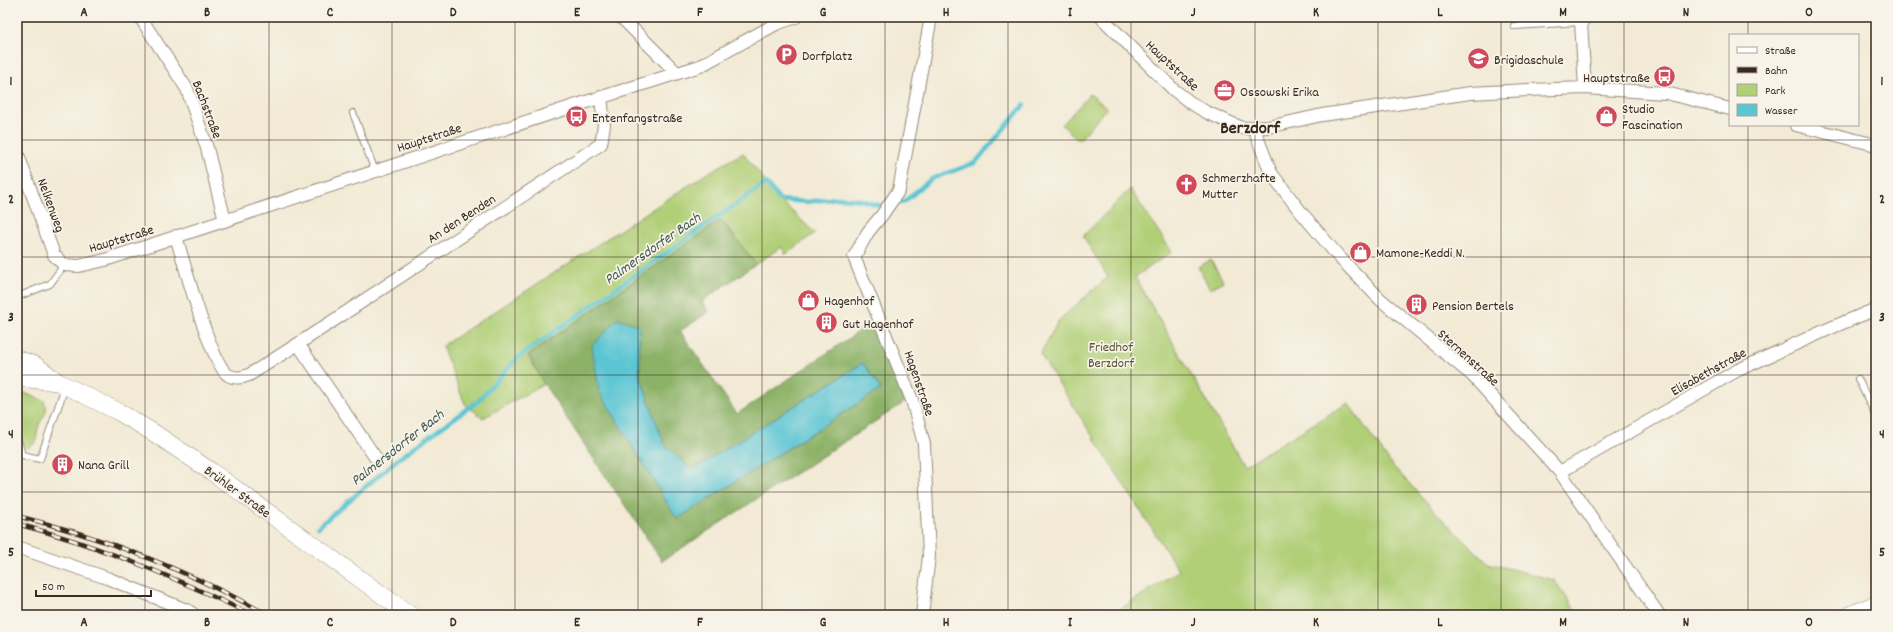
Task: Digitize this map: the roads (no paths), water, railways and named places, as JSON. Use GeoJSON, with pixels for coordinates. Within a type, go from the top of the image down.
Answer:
{"type":"FeatureCollection","features":[{"type":"Feature","properties":{"kind":"main road","name":"Brühler Straße"},"geometry":{"type":"LineString","coordinates":[[17,359],[35,365],[62,383],[119,412],[154,433],[212,472],[410,615]]}},
{"type":"Feature","properties":{"kind":"main road","name":"Brühler Straße"},"geometry":{"type":"LineString","coordinates":[[17,375],[29,379],[62,383]]}},
{"type":"Feature","properties":{"kind":"main road"},"geometry":{"type":"LineString","coordinates":[[1850,615],[1876,604]]}},
{"type":"Feature","properties":{"kind":"street","name":"Bachstraße"},"geometry":{"type":"LineString","coordinates":[[140,17],[187,89],[206,148],[225,221]]}},
{"type":"Feature","properties":{"kind":"street"},"geometry":{"type":"LineString","coordinates":[[621,17],[677,73]]}},
{"type":"Feature","properties":{"kind":"street","name":"Hauptstraße"},"geometry":{"type":"LineString","coordinates":[[64,265],[79,266],[105,260],[707,63],[776,24],[796,17]]}},
{"type":"Feature","properties":{"kind":"street","name":"Hagenstraße"},"geometry":{"type":"LineString","coordinates":[[922,615],[929,556],[924,444],[912,400],[854,257],[868,232],[899,190],[931,17]]}},
{"type":"Feature","properties":{"kind":"street","name":"Hauptstraße"},"geometry":{"type":"LineString","coordinates":[[1107,19],[1174,90],[1206,112],[1237,126],[1254,128],[1322,115],[1470,93],[1585,88],[1666,93],[1729,109]]}},
{"type":"Feature","properties":{"kind":"street"},"geometry":{"type":"LineString","coordinates":[[1584,20],[1585,88]]}},
{"type":"Feature","properties":{"kind":"street","name":"An den Benden"},"geometry":{"type":"LineString","coordinates":[[176,236],[204,327],[222,368],[235,378],[242,378],[298,344],[601,144],[604,125],[601,97]]}},
{"type":"Feature","properties":{"kind":"street"},"geometry":{"type":"LineString","coordinates":[[1800,126],[1876,145]]}},
{"type":"Feature","properties":{"kind":"street","name":"Sternenstraße"},"geometry":{"type":"LineString","coordinates":[[1254,128],[1272,172],[1291,200],[1339,257],[1381,300],[1472,375],[1560,472],[1659,615]]}},
{"type":"Feature","properties":{"kind":"street","name":"Nelkenweg"},"geometry":{"type":"LineString","coordinates":[[17,152],[54,255],[64,265]]}},
{"type":"Feature","properties":{"kind":"street","name":"Elisabethstraße"},"geometry":{"type":"LineString","coordinates":[[1560,472],[1738,370],[1876,309]]}},
{"type":"Feature","properties":{"kind":"street"},"geometry":{"type":"LineString","coordinates":[[298,344],[375,457]]}},
{"type":"Feature","properties":{"kind":"street"},"geometry":{"type":"LineString","coordinates":[[17,547],[107,578],[190,611],[194,615]]}},
{"type":"Feature","properties":{"kind":"lane"},"geometry":{"type":"LineString","coordinates":[[1514,26],[1584,20]]}},
{"type":"Feature","properties":{"kind":"lane"},"geometry":{"type":"LineString","coordinates":[[353,113],[375,171]]}},
{"type":"Feature","properties":{"kind":"lane"},"geometry":{"type":"LineString","coordinates":[[17,297],[50,284],[64,265]]}},
{"type":"Feature","properties":{"kind":"lane"},"geometry":{"type":"LineString","coordinates":[[1858,378],[1876,416]]}},
{"type":"Feature","properties":{"kind":"lane"},"geometry":{"type":"LineString","coordinates":[[17,437],[22,455],[40,459],[62,383]]}},
{"type":"Feature","properties":{"kind":"water"},"geometry":{"type":"Polygon","coordinates":[[[618,318],[639,326],[640,376],[664,444],[692,470],[863,363],[881,389],[677,519],[599,391],[592,346],[618,318]]]}},
{"type":"Feature","properties":{"kind":"waterway","name":"Palmersdorfer Bach"},"geometry":{"type":"LineString","coordinates":[[318,527],[398,459],[478,401],[517,358],[766,183],[780,200],[807,202],[837,198],[861,200],[881,206],[905,201],[931,179],[975,163],[1024,105]]}},
{"type":"Feature","properties":{"kind":"railway"},"geometry":{"type":"LineString","coordinates":[[17,516],[82,534],[146,557],[208,584],[268,615]]}},
{"type":"Feature","properties":{"kind":"railway"},"geometry":{"type":"LineString","coordinates":[[17,524],[48,532],[107,552],[166,575],[252,615]]}},
{"type":"Feature","properties":{"kind":"place","name":"Dorfplatz"},"geometry":{"type":"Point","coordinates":[787,55]}},
{"type":"Feature","properties":{"kind":"place","name":"Brigidaschule"},"geometry":{"type":"Point","coordinates":[1479,59]}},
{"type":"Feature","properties":{"kind":"place","name":"Hauptstraße"},"geometry":{"type":"Point","coordinates":[1665,77]}},
{"type":"Feature","properties":{"kind":"place","name":"Ossowski Erika"},"geometry":{"type":"Point","coordinates":[1224,91]}},
{"type":"Feature","properties":{"kind":"place","name":"Studio Fascination"},"geometry":{"type":"Point","coordinates":[1606,116]}},
{"type":"Feature","properties":{"kind":"place","name":"Entenfangstraße"},"geometry":{"type":"Point","coordinates":[577,117]}},
{"type":"Feature","properties":{"kind":"place","name":"Schmerzhafte Mutter"},"geometry":{"type":"Point","coordinates":[1187,185]}},
{"type":"Feature","properties":{"kind":"place","name":"Mamone-Keddi N."},"geometry":{"type":"Point","coordinates":[1360,252]}},
{"type":"Feature","properties":{"kind":"place","name":"Hagenhof"},"geometry":{"type":"Point","coordinates":[808,300]}},
{"type":"Feature","properties":{"kind":"place","name":"Pension Bertels"},"geometry":{"type":"Point","coordinates":[1416,305]}},
{"type":"Feature","properties":{"kind":"place","name":"Gut Hagenhof"},"geometry":{"type":"Point","coordinates":[826,323]}},
{"type":"Feature","properties":{"kind":"place","name":"Nana Grill"},"geometry":{"type":"Point","coordinates":[62,464]}},
{"type":"Feature","properties":{"kind":"district","name":"Berzdorf"},"geometry":{"type":"Point","coordinates":[1250,127]}},
{"type":"Feature","properties":{"kind":"park label","name":"Friedhof Berzdorf"},"geometry":{"type":"Point","coordinates":[1111,354]}}]}
